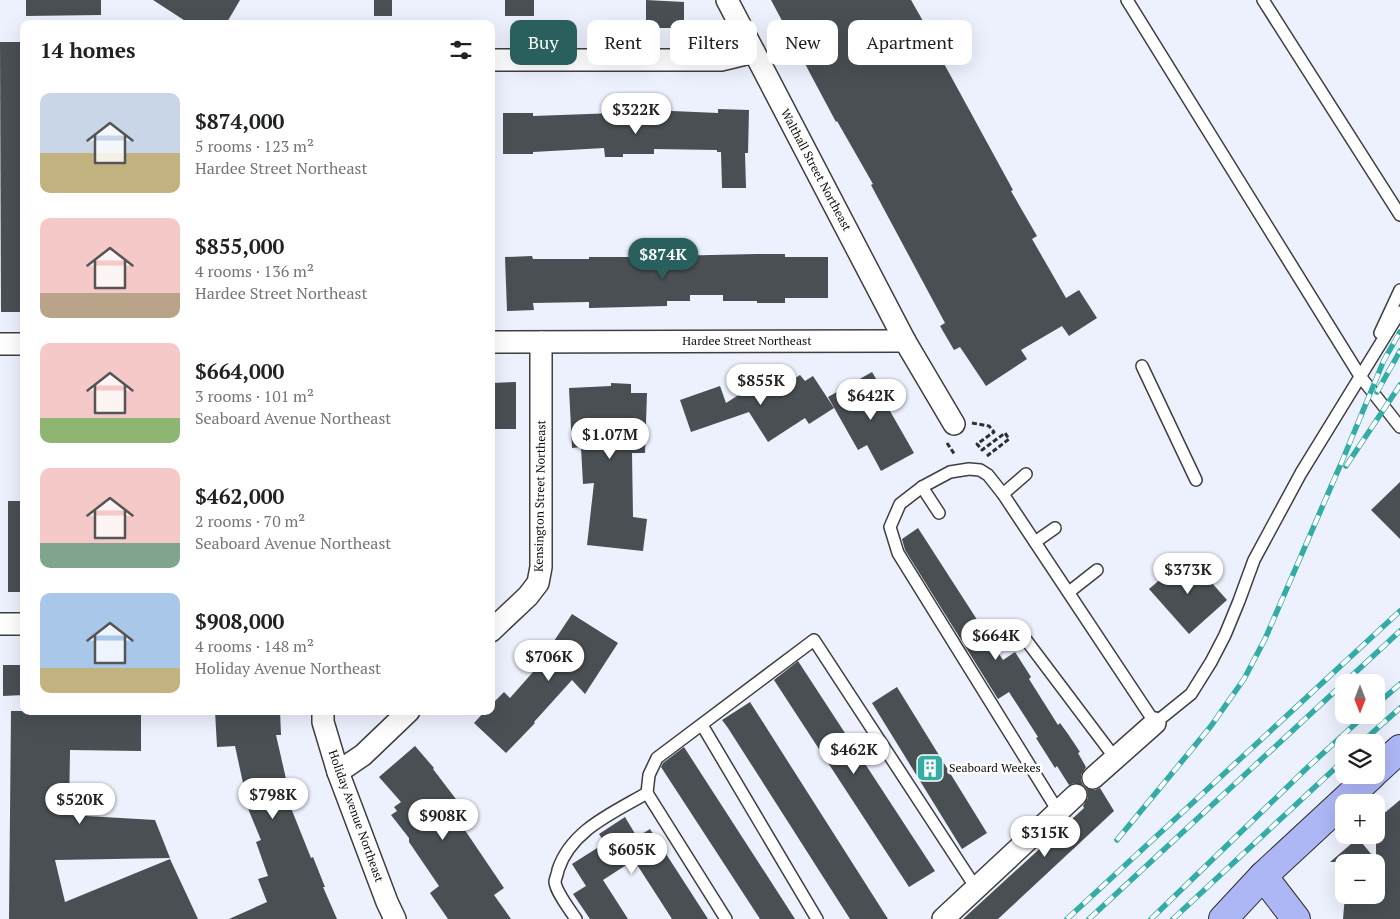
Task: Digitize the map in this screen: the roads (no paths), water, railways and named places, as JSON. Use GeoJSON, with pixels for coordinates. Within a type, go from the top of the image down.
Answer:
{"type":"FeatureCollection","features":[{"type":"Feature","properties":{"kind":"main road"},"geometry":{"type":"LineString","coordinates":[[1385,763],[1400,749]]}},
{"type":"Feature","properties":{"kind":"main road"},"geometry":{"type":"LineString","coordinates":[[1223,919],[1263,876],[1362,784]]}},
{"type":"Feature","properties":{"kind":"main road"},"geometry":{"type":"LineString","coordinates":[[1263,876],[1296,919]]}},
{"type":"Feature","properties":{"kind":"street","name":"Walthall Street Northeast"},"geometry":{"type":"LineString","coordinates":[[727,0],[737,20]]}},
{"type":"Feature","properties":{"kind":"street","name":"Walthall Street Northeast"},"geometry":{"type":"LineString","coordinates":[[757,58],[905,341]]}},
{"type":"Feature","properties":{"kind":"street"},"geometry":{"type":"LineString","coordinates":[[495,60],[670,60]]}},
{"type":"Feature","properties":{"kind":"street"},"geometry":{"type":"LineString","coordinates":[[905,341],[950,434]]}},
{"type":"Feature","properties":{"kind":"street","name":"Hardee Street Northeast"},"geometry":{"type":"LineString","coordinates":[[495,342],[905,341]]}},
{"type":"Feature","properties":{"kind":"street","name":"Kensington Street Northeast"},"geometry":{"type":"LineString","coordinates":[[495,627],[528,596],[538,583],[541,567],[542,342]]}},
{"type":"Feature","properties":{"kind":"street"},"geometry":{"type":"LineString","coordinates":[[0,344],[20,344]]}},
{"type":"Feature","properties":{"kind":"street"},"geometry":{"type":"LineString","coordinates":[[0,624],[20,624]]}},
{"type":"Feature","properties":{"kind":"street","name":"Holiday Avenue Northeast"},"geometry":{"type":"LineString","coordinates":[[323,715],[323,722],[338,772],[395,919]]}},
{"type":"Feature","properties":{"kind":"street"},"geometry":{"type":"LineString","coordinates":[[338,772],[363,755],[405,715]]}},
{"type":"Feature","properties":{"kind":"street"},"geometry":{"type":"LineString","coordinates":[[1093,778],[1155,722]]}},
{"type":"Feature","properties":{"kind":"street"},"geometry":{"type":"LineString","coordinates":[[943,919],[1076,795]]}},
{"type":"Feature","properties":{"kind":"lane"},"geometry":{"type":"LineString","coordinates":[[1127,0],[1360,376],[1400,427]]}},
{"type":"Feature","properties":{"kind":"lane"},"geometry":{"type":"LineString","coordinates":[[1263,0],[1400,215]]}},
{"type":"Feature","properties":{"kind":"lane"},"geometry":{"type":"LineString","coordinates":[[1360,376],[1400,290]]}},
{"type":"Feature","properties":{"kind":"lane"},"geometry":{"type":"LineString","coordinates":[[1058,811],[898,553],[890,527],[900,504],[922,487],[950,472],[970,469],[980,470],[988,475],[1004,494],[1155,722],[1191,694],[1212,662],[1239,602],[1254,560],[1301,473],[1400,312]]}},
{"type":"Feature","properties":{"kind":"lane"},"geometry":{"type":"LineString","coordinates":[[1142,366],[1196,480]]}},
{"type":"Feature","properties":{"kind":"lane"},"geometry":{"type":"LineString","coordinates":[[1004,494],[1026,474]]}},
{"type":"Feature","properties":{"kind":"lane"},"geometry":{"type":"LineString","coordinates":[[922,487],[939,513]]}},
{"type":"Feature","properties":{"kind":"lane"},"geometry":{"type":"LineString","coordinates":[[1035,542],[1056,528]]}},
{"type":"Feature","properties":{"kind":"lane"},"geometry":{"type":"LineString","coordinates":[[1068,592],[1097,570]]}},
{"type":"Feature","properties":{"kind":"lane"},"geometry":{"type":"LineString","coordinates":[[1016,628],[1115,758]]}},
{"type":"Feature","properties":{"kind":"lane"},"geometry":{"type":"LineString","coordinates":[[726,919],[647,794],[649,775],[657,758],[814,640],[976,888]]}},
{"type":"Feature","properties":{"kind":"lane"},"geometry":{"type":"LineString","coordinates":[[702,725],[817,919]]}},
{"type":"Feature","properties":{"kind":"lane"},"geometry":{"type":"LineString","coordinates":[[576,919],[555,882],[562,858],[576,838],[606,816],[647,794]]}},
{"type":"Feature","properties":{"kind":"railway"},"geometry":{"type":"LineString","coordinates":[[1117,840],[1211,726],[1244,679],[1265,639],[1384,360],[1400,332]]}},
{"type":"Feature","properties":{"kind":"railway"},"geometry":{"type":"LineString","coordinates":[[1377,392],[1400,351]]}},
{"type":"Feature","properties":{"kind":"railway"},"geometry":{"type":"LineString","coordinates":[[1346,466],[1400,385]]}},
{"type":"Feature","properties":{"kind":"railway"},"geometry":{"type":"LineString","coordinates":[[1067,919],[1400,611]]}},
{"type":"Feature","properties":{"kind":"railway"},"geometry":{"type":"LineString","coordinates":[[1089,919],[1400,631]]}},
{"type":"Feature","properties":{"kind":"railway"},"geometry":{"type":"LineString","coordinates":[[1385,697],[1400,684]]}},
{"type":"Feature","properties":{"kind":"railway"},"geometry":{"type":"LineString","coordinates":[[1371,734],[1400,708]]}},
{"type":"Feature","properties":{"kind":"railway"},"geometry":{"type":"LineString","coordinates":[[1151,919],[1355,724]]}},
{"type":"Feature","properties":{"kind":"railway"},"geometry":{"type":"LineString","coordinates":[[1173,919],[1335,768]]}},
{"type":"Feature","properties":{"kind":"place","name":"Seaboard Weekes"},"geometry":{"type":"Point","coordinates":[930,768]}}]}
